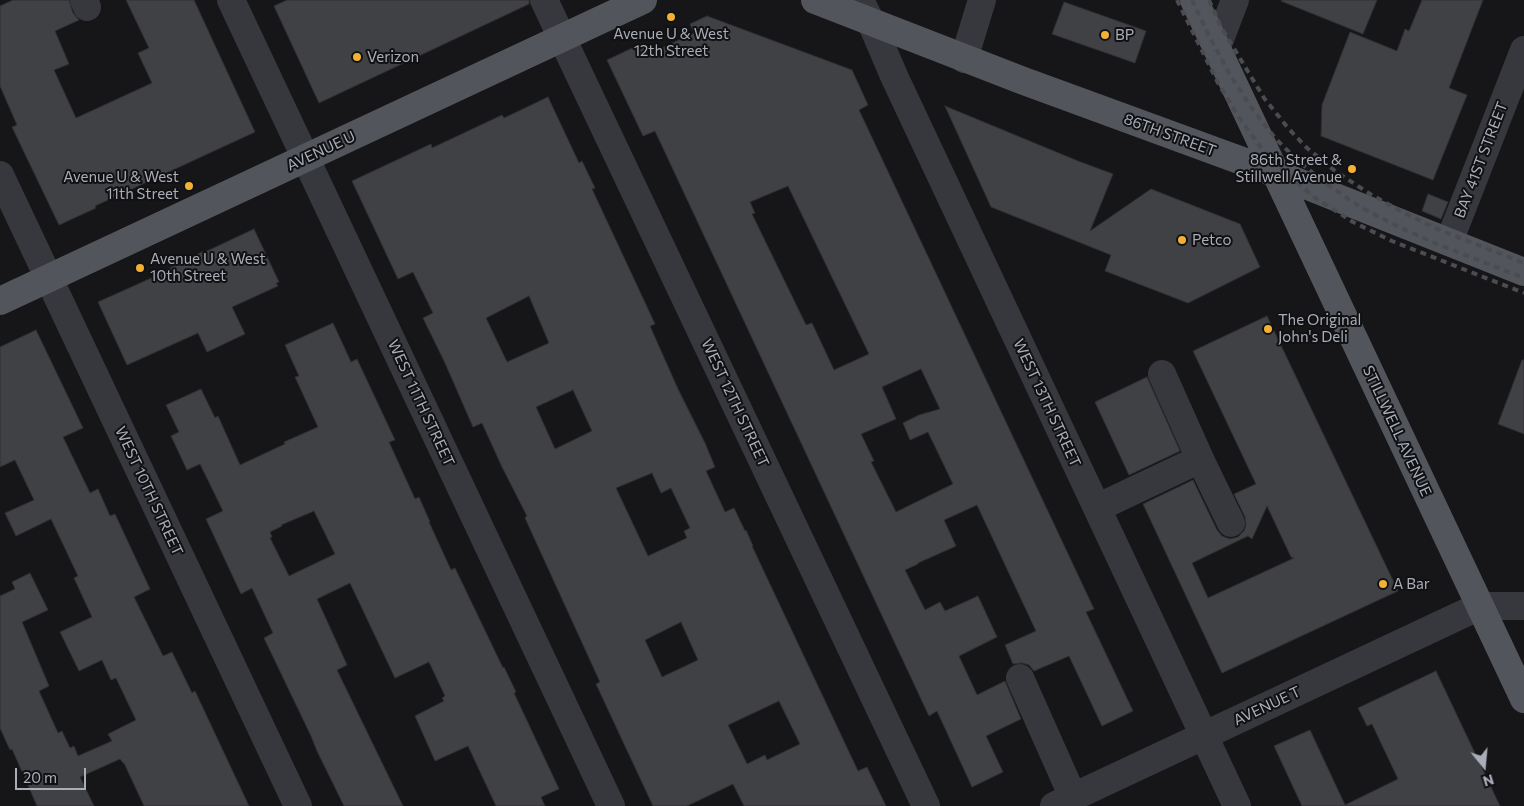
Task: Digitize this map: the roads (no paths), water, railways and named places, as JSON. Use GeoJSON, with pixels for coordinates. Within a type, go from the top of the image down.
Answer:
{"type":"FeatureCollection","features":[{"type":"Feature","properties":{"kind":"main road","name":"AVENUE U"},"geometry":{"type":"LineString","coordinates":[[0,301],[642,0]]}},
{"type":"Feature","properties":{"kind":"main road","name":"86TH STREET"},"geometry":{"type":"LineString","coordinates":[[815,0],[866,11],[964,59],[1276,173],[1524,272]]}},
{"type":"Feature","properties":{"kind":"main road","name":"STILLWELL AVENUE"},"geometry":{"type":"LineString","coordinates":[[1194,0],[1524,699]]}},
{"type":"Feature","properties":{"kind":"street","name":"WEST 11TH STREET"},"geometry":{"type":"LineString","coordinates":[[231,0],[611,806]]}},
{"type":"Feature","properties":{"kind":"street","name":"WEST 12TH STREET"},"geometry":{"type":"LineString","coordinates":[[544,0],[926,806]]}},
{"type":"Feature","properties":{"kind":"street"},"geometry":{"type":"LineString","coordinates":[[964,59],[982,0]]}},
{"type":"Feature","properties":{"kind":"street"},"geometry":{"type":"LineString","coordinates":[[1217,47],[1235,0]]}},
{"type":"Feature","properties":{"kind":"street","name":"WEST 13TH STREET"},"geometry":{"type":"LineString","coordinates":[[866,11],[898,86],[1237,806]]}},
{"type":"Feature","properties":{"kind":"street","name":"BAY 41ST STREET"},"geometry":{"type":"LineString","coordinates":[[1449,242],[1524,50]]}},
{"type":"Feature","properties":{"kind":"street","name":"WEST 10TH STREET"},"geometry":{"type":"LineString","coordinates":[[0,175],[298,806]]}},
{"type":"Feature","properties":{"kind":"street"},"geometry":{"type":"LineString","coordinates":[[1162,374],[1231,523]]}},
{"type":"Feature","properties":{"kind":"street"},"geometry":{"type":"LineString","coordinates":[[1097,508],[1200,459]]}},
{"type":"Feature","properties":{"kind":"street"},"geometry":{"type":"LineString","coordinates":[[1480,606],[1524,606]]}},
{"type":"Feature","properties":{"kind":"street","name":"AVENUE T"},"geometry":{"type":"LineString","coordinates":[[1063,801],[1480,606]]}},
{"type":"Feature","properties":{"kind":"street"},"geometry":{"type":"LineString","coordinates":[[1020,678],[1063,801]]}},
{"type":"Feature","properties":{"kind":"railway"},"geometry":{"type":"LineString","coordinates":[[1177,0],[1218,83],[1238,116],[1262,149],[1314,197],[1353,222],[1392,241],[1524,293]]}},
{"type":"Feature","properties":{"kind":"railway"},"geometry":{"type":"LineString","coordinates":[[1192,0],[1230,75],[1251,107],[1275,138],[1296,159],[1325,183],[1362,208],[1437,244],[1524,278]]}},
{"type":"Feature","properties":{"kind":"railway"},"geometry":{"type":"LineString","coordinates":[[1209,0],[1221,27],[1264,98],[1307,148],[1335,171],[1370,194],[1406,214],[1442,231],[1524,263]]}},
{"type":"Feature","properties":{"kind":"place","name":"Avenue U & West 12th Street"},"geometry":{"type":"Point","coordinates":[671,17]}},
{"type":"Feature","properties":{"kind":"place","name":"BP"},"geometry":{"type":"Point","coordinates":[1105,35]}},
{"type":"Feature","properties":{"kind":"place","name":"Verizon"},"geometry":{"type":"Point","coordinates":[357,57]}},
{"type":"Feature","properties":{"kind":"place","name":"86th Street & Stillwell Avenue"},"geometry":{"type":"Point","coordinates":[1352,169]}},
{"type":"Feature","properties":{"kind":"place","name":"Avenue U & West 11th Street"},"geometry":{"type":"Point","coordinates":[189,186]}},
{"type":"Feature","properties":{"kind":"place","name":"Petco"},"geometry":{"type":"Point","coordinates":[1182,240]}},
{"type":"Feature","properties":{"kind":"place","name":"Avenue U & West 10th Street"},"geometry":{"type":"Point","coordinates":[140,268]}},
{"type":"Feature","properties":{"kind":"place","name":"The Original John's Deli"},"geometry":{"type":"Point","coordinates":[1268,329]}},
{"type":"Feature","properties":{"kind":"place","name":"A Bar"},"geometry":{"type":"Point","coordinates":[1383,584]}}]}
